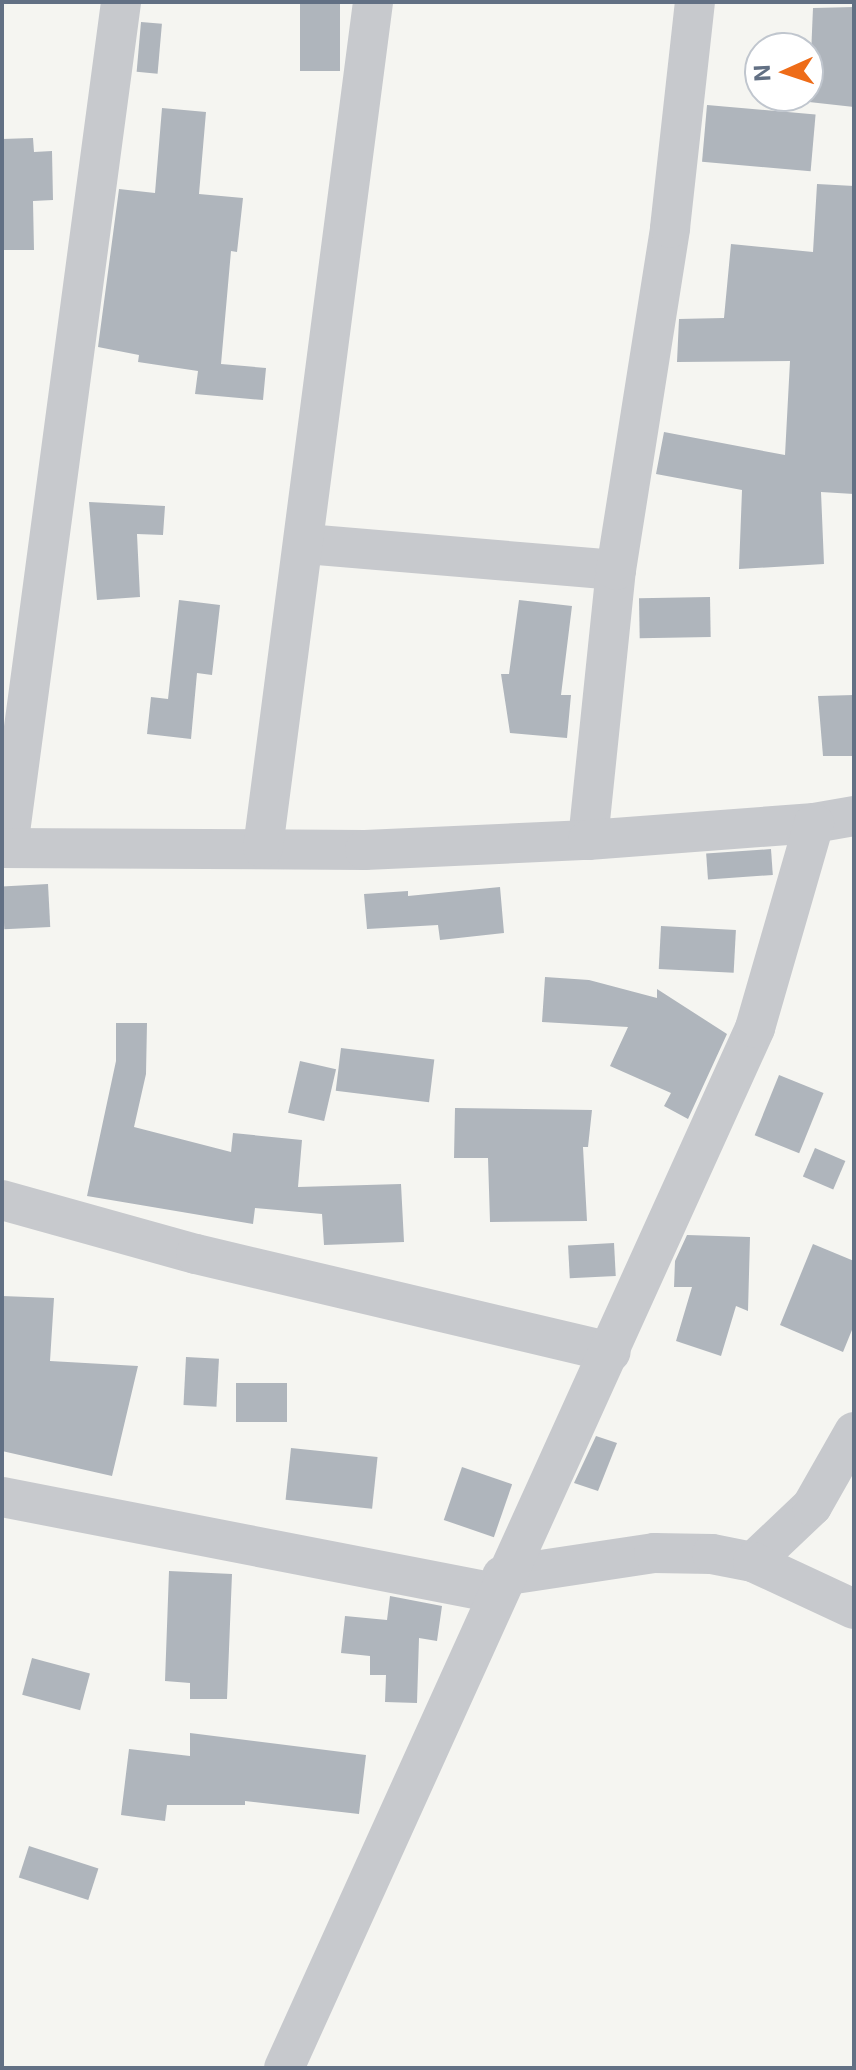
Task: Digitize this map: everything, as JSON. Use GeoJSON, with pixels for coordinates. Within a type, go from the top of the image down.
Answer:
{"type":"FeatureCollection","features":[{"type":"Feature","properties":{"kind":"street"},"geometry":{"type":"LineString","coordinates":[[121,2],[5,847],[365,850],[588,840],[814,823],[854,816]]}},
{"type":"Feature","properties":{"kind":"street"},"geometry":{"type":"LineString","coordinates":[[263,848],[306,544],[373,2]]}},
{"type":"Feature","properties":{"kind":"street"},"geometry":{"type":"LineString","coordinates":[[588,840],[616,570],[670,228],[695,2]]}},
{"type":"Feature","properties":{"kind":"street"},"geometry":{"type":"LineString","coordinates":[[306,544],[616,570]]}},
{"type":"Feature","properties":{"kind":"street"},"geometry":{"type":"LineString","coordinates":[[284,2068],[499,1584],[611,1352],[755,1028],[814,823]]}},
{"type":"Feature","properties":{"kind":"street"},"geometry":{"type":"LineString","coordinates":[[2,1200],[196,1254],[611,1352]]}},
{"type":"Feature","properties":{"kind":"street"},"geometry":{"type":"LineString","coordinates":[[753,1562],[812,1506],[854,1432]]}},
{"type":"Feature","properties":{"kind":"street"},"geometry":{"type":"LineString","coordinates":[[2,1497],[499,1584],[654,1553],[712,1554],[753,1562],[854,1609]]}},
{"type":"Feature","properties":{"kind":"building"},"geometry":{"type":"Polygon","coordinates":[[[300,2],[340,2],[340,71],[300,71],[300,2]]]}},
{"type":"Feature","properties":{"kind":"building"},"geometry":{"type":"Polygon","coordinates":[[[854,7],[854,107],[824,104],[824,32],[812,32],[813,8],[854,7]]]}},
{"type":"Feature","properties":{"kind":"building"},"geometry":{"type":"Polygon","coordinates":[[[141,22],[162,24],[158,74],[137,72],[141,22]]]}},
{"type":"Feature","properties":{"kind":"building"},"geometry":{"type":"Polygon","coordinates":[[[707,105],[744,108],[744,112],[816,114],[811,171],[702,162],[707,105]]]}},
{"type":"Feature","properties":{"kind":"building"},"geometry":{"type":"Polygon","coordinates":[[[162,108],[206,112],[199,194],[243,198],[237,252],[231,251],[221,364],[266,368],[263,400],[195,394],[198,371],[138,362],[139,355],[98,347],[119,189],[155,193],[162,108]]]}},
{"type":"Feature","properties":{"kind":"building"},"geometry":{"type":"Polygon","coordinates":[[[33,138],[34,152],[52,151],[53,200],[33,201],[34,250],[2,250],[2,139],[33,138]]]}},
{"type":"Feature","properties":{"kind":"building"},"geometry":{"type":"Polygon","coordinates":[[[817,184],[854,186],[854,494],[821,492],[824,564],[739,569],[742,490],[656,474],[664,432],[785,455],[790,361],[677,362],[679,319],[724,318],[731,244],[813,252],[817,184]]]}},
{"type":"Feature","properties":{"kind":"building"},"geometry":{"type":"Polygon","coordinates":[[[89,502],[165,506],[163,535],[137,534],[140,597],[97,600],[89,502]]]}},
{"type":"Feature","properties":{"kind":"building"},"geometry":{"type":"Polygon","coordinates":[[[710,597],[711,637],[640,638],[639,598],[710,597]]]}},
{"type":"Feature","properties":{"kind":"building"},"geometry":{"type":"Polygon","coordinates":[[[179,600],[220,605],[212,675],[197,673],[191,739],[147,734],[151,697],[168,699],[179,600]]]}},
{"type":"Feature","properties":{"kind":"building"},"geometry":{"type":"Polygon","coordinates":[[[519,600],[572,606],[561,695],[571,695],[567,738],[510,733],[501,674],[509,674],[519,600]]]}},
{"type":"Feature","properties":{"kind":"building"},"geometry":{"type":"Polygon","coordinates":[[[854,695],[854,756],[823,756],[818,696],[854,695]]]}},
{"type":"Feature","properties":{"kind":"building"},"geometry":{"type":"Polygon","coordinates":[[[771,849],[773,875],[708,879],[706,854],[771,849]]]}},
{"type":"Feature","properties":{"kind":"building"},"geometry":{"type":"Polygon","coordinates":[[[48,884],[50,927],[4,929],[2,886],[48,884]]]}},
{"type":"Feature","properties":{"kind":"building"},"geometry":{"type":"Polygon","coordinates":[[[500,887],[504,933],[440,940],[438,925],[367,929],[364,894],[408,891],[408,896],[500,887]]]}},
{"type":"Feature","properties":{"kind":"building"},"geometry":{"type":"Polygon","coordinates":[[[661,926],[736,930],[734,973],[659,969],[661,926]]]}},
{"type":"Feature","properties":{"kind":"building"},"geometry":{"type":"Polygon","coordinates":[[[545,977],[589,980],[657,998],[657,989],[727,1034],[688,1119],[664,1106],[671,1093],[610,1066],[628,1027],[542,1022],[545,977]]]}},
{"type":"Feature","properties":{"kind":"building"},"geometry":{"type":"Polygon","coordinates":[[[116,1023],[147,1023],[146,1074],[134,1127],[231,1152],[233,1133],[302,1140],[298,1187],[401,1184],[404,1242],[324,1245],[322,1214],[255,1208],[253,1224],[87,1196],[116,1061],[116,1023]]]}},
{"type":"Feature","properties":{"kind":"building"},"geometry":{"type":"Polygon","coordinates":[[[341,1048],[434,1059],[429,1102],[336,1091],[341,1048]]]}},
{"type":"Feature","properties":{"kind":"building"},"geometry":{"type":"Polygon","coordinates":[[[300,1061],[336,1069],[324,1121],[288,1113],[300,1061]]]}},
{"type":"Feature","properties":{"kind":"building"},"geometry":{"type":"Polygon","coordinates":[[[779,1075],[824,1093],[799,1153],[755,1135],[779,1075]]]}},
{"type":"Feature","properties":{"kind":"building"},"geometry":{"type":"Polygon","coordinates":[[[455,1108],[592,1110],[588,1147],[583,1147],[587,1221],[490,1222],[488,1158],[454,1158],[455,1108]]]}},
{"type":"Feature","properties":{"kind":"building"},"geometry":{"type":"Polygon","coordinates":[[[815,1148],[845,1161],[833,1189],[803,1177],[815,1148]]]}},
{"type":"Feature","properties":{"kind":"building"},"geometry":{"type":"Polygon","coordinates":[[[687,1235],[750,1237],[748,1311],[736,1306],[721,1356],[676,1341],[692,1287],[674,1287],[675,1261],[687,1235]]]}},
{"type":"Feature","properties":{"kind":"building"},"geometry":{"type":"Polygon","coordinates":[[[614,1243],[616,1276],[570,1278],[568,1245],[614,1243]]]}},
{"type":"Feature","properties":{"kind":"building"},"geometry":{"type":"Polygon","coordinates":[[[813,1244],[854,1261],[854,1325],[843,1352],[780,1325],[813,1244]]]}},
{"type":"Feature","properties":{"kind":"building"},"geometry":{"type":"Polygon","coordinates":[[[2,1296],[54,1298],[50,1361],[138,1366],[112,1476],[2,1451],[2,1296]]]}},
{"type":"Feature","properties":{"kind":"building"},"geometry":{"type":"Polygon","coordinates":[[[186,1357],[219,1359],[216,1407],[183,1405],[186,1357]]]}},
{"type":"Feature","properties":{"kind":"building"},"geometry":{"type":"Polygon","coordinates":[[[236,1383],[287,1383],[287,1422],[236,1422],[236,1383]]]}},
{"type":"Feature","properties":{"kind":"building"},"geometry":{"type":"Polygon","coordinates":[[[596,1436],[617,1443],[598,1491],[574,1483],[596,1436]]]}},
{"type":"Feature","properties":{"kind":"building"},"geometry":{"type":"Polygon","coordinates":[[[291,1448],[378,1457],[372,1509],[286,1500],[291,1448]]]}},
{"type":"Feature","properties":{"kind":"building"},"geometry":{"type":"Polygon","coordinates":[[[462,1467],[512,1484],[494,1537],[444,1520],[462,1467]]]}},
{"type":"Feature","properties":{"kind":"building"},"geometry":{"type":"Polygon","coordinates":[[[169,1571],[232,1574],[227,1699],[190,1699],[190,1683],[165,1681],[169,1571]]]}},
{"type":"Feature","properties":{"kind":"building"},"geometry":{"type":"Polygon","coordinates":[[[390,1596],[442,1606],[437,1641],[419,1638],[417,1703],[385,1702],[386,1675],[370,1675],[370,1656],[341,1653],[345,1616],[387,1620],[390,1596]]]}},
{"type":"Feature","properties":{"kind":"building"},"geometry":{"type":"Polygon","coordinates":[[[32,1658],[90,1674],[80,1710],[22,1695],[32,1658]]]}},
{"type":"Feature","properties":{"kind":"building"},"geometry":{"type":"Polygon","coordinates":[[[190,1733],[366,1755],[359,1814],[245,1801],[245,1805],[167,1805],[165,1821],[121,1815],[129,1749],[190,1756],[190,1733]]]}},
{"type":"Feature","properties":{"kind":"building"},"geometry":{"type":"Polygon","coordinates":[[[29,1846],[98,1869],[88,1900],[19,1877],[29,1846]]]}}]}
